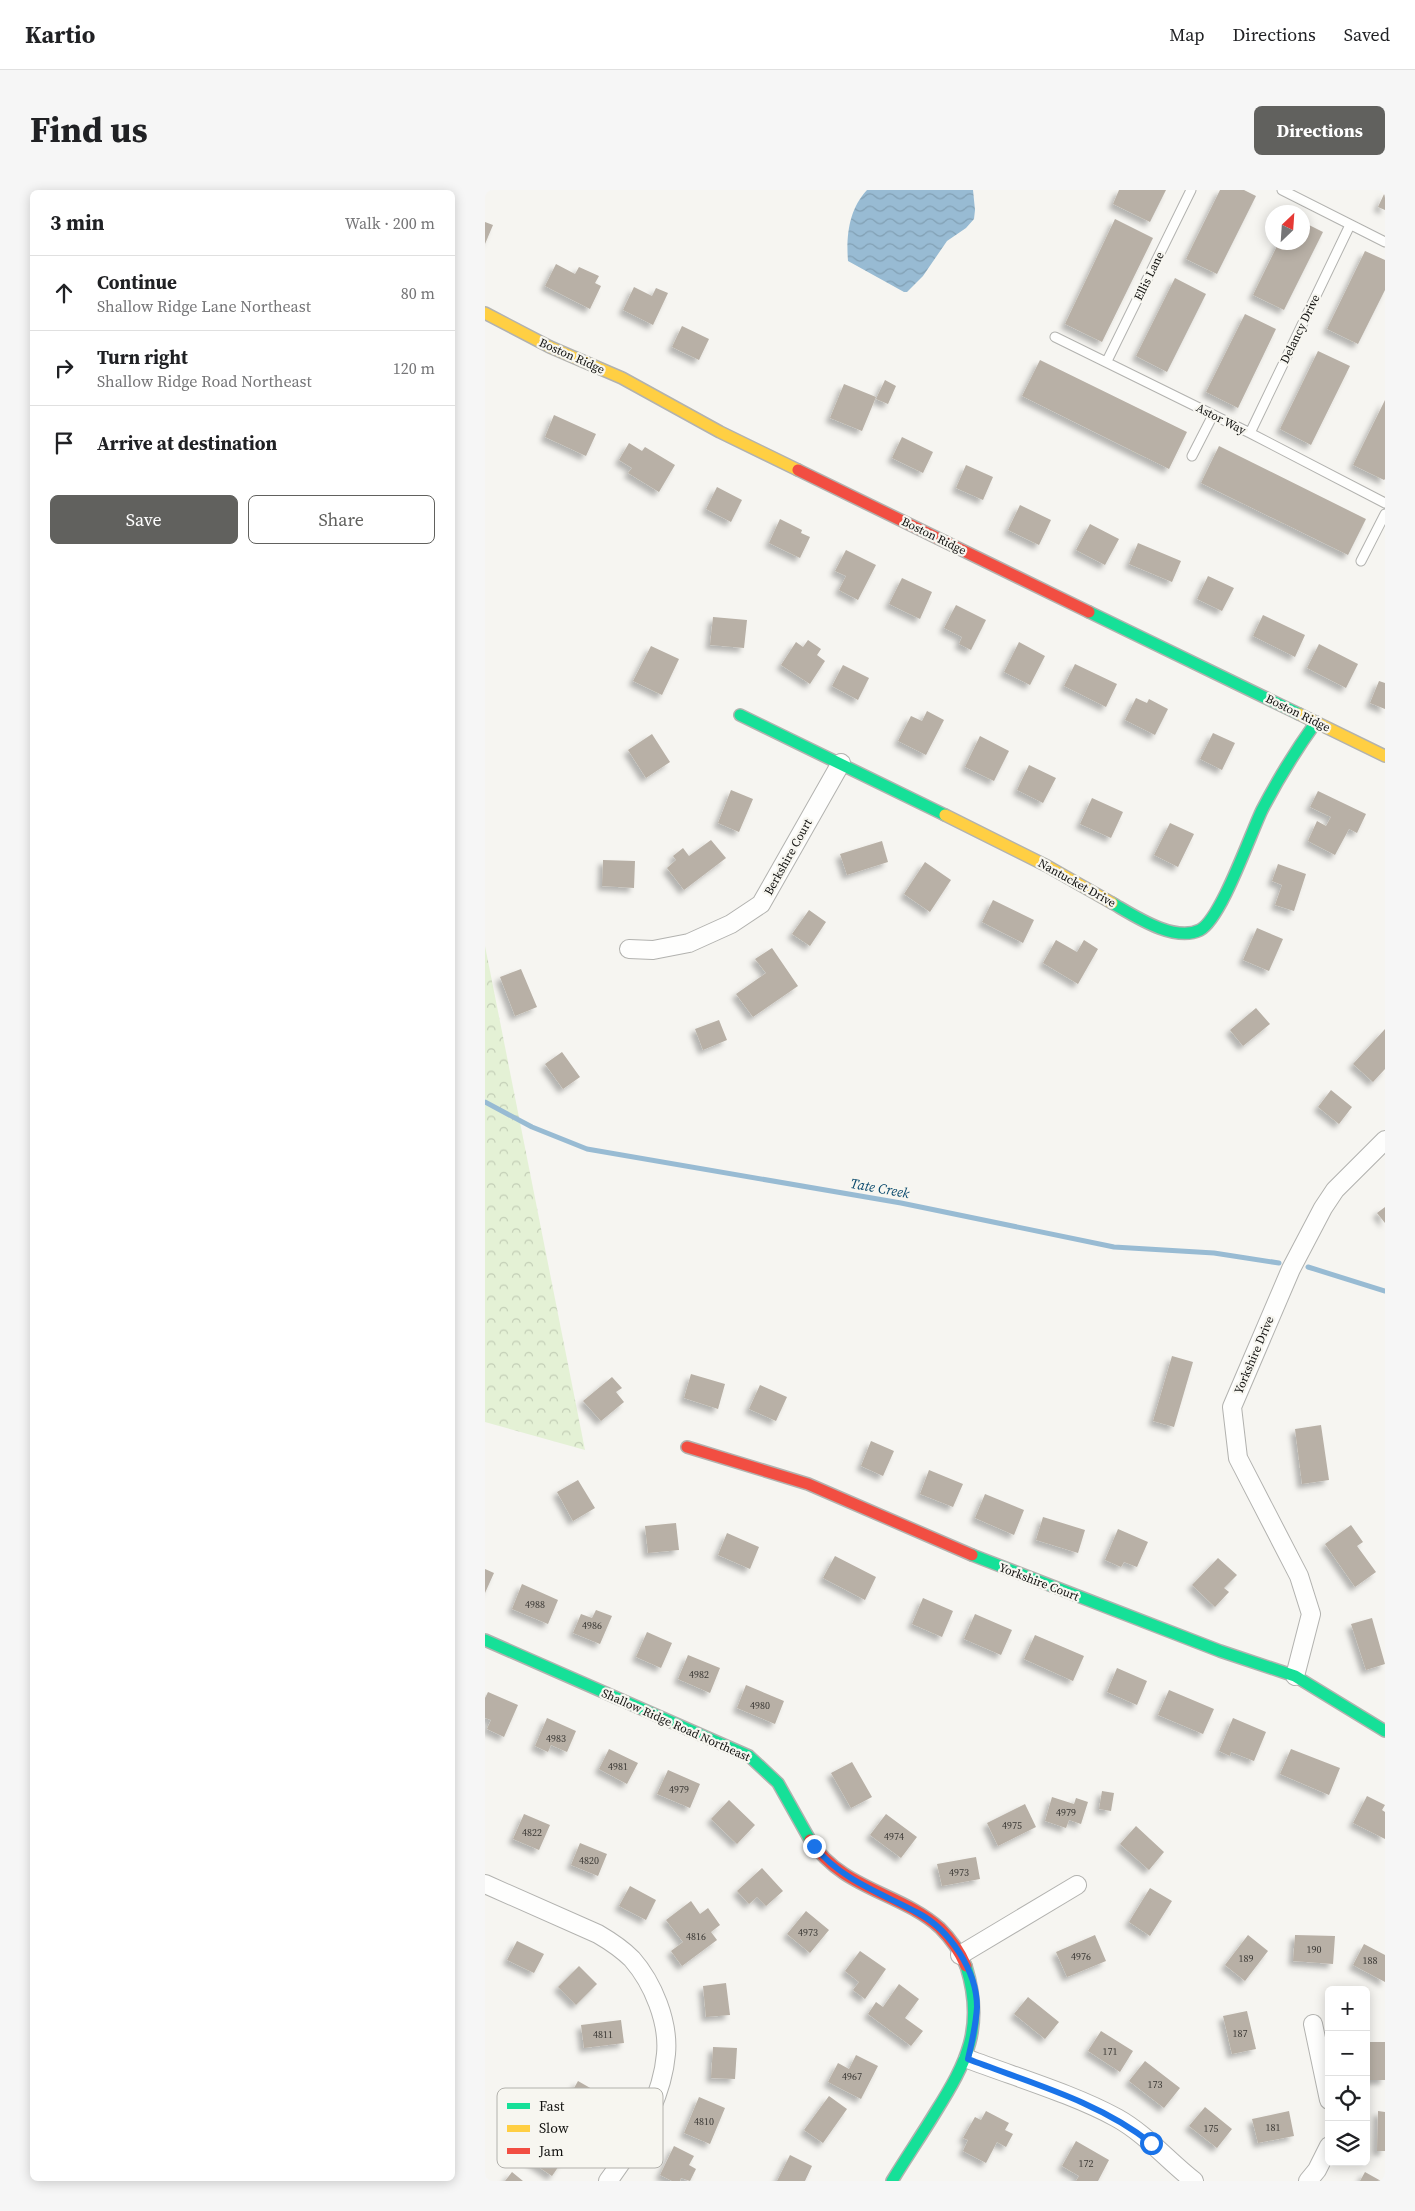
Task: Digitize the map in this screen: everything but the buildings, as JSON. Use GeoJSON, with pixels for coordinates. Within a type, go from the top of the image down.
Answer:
{"type":"FeatureCollection","features":[{"type":"Feature","properties":{"kind":"street","name":"Boston Ridge"},"geometry":{"type":"LineString","coordinates":[[485,313],[550,347],[622,378],[720,432],[1385,756]]}},
{"type":"Feature","properties":{"kind":"street","name":"Nantucket Drive"},"geometry":{"type":"LineString","coordinates":[[740,715],[841,762],[1047,866],[1150,925],[1183,934],[1200,930],[1215,915],[1262,810],[1291,757],[1316,722]]}},
{"type":"Feature","properties":{"kind":"street","name":"Berkshire Court"},"geometry":{"type":"LineString","coordinates":[[629,949],[653,950],[689,943],[731,924],[761,904],[841,762]]}},
{"type":"Feature","properties":{"kind":"street","name":"Yorkshire Drive"},"geometry":{"type":"LineString","coordinates":[[1295,1676],[1311,1614],[1299,1576],[1238,1458],[1232,1407],[1291,1269],[1323,1208],[1335,1190],[1385,1140]]}},
{"type":"Feature","properties":{"kind":"street","name":"Yorkshire Court"},"geometry":{"type":"LineString","coordinates":[[687,1447],[808,1484],[999,1567],[1220,1651],[1295,1676],[1385,1732]]}},
{"type":"Feature","properties":{"kind":"street","name":"Shallow Ridge Road Northeast"},"geometry":{"type":"LineString","coordinates":[[485,1640],[749,1756],[767,1771],[781,1788],[814,1846],[825,1859],[842,1873],[934,1924],[961,1955],[973,1982],[977,2005],[974,2038],[968,2059],[892,2181]]}},
{"type":"Feature","properties":{"kind":"street"},"geometry":{"type":"LineString","coordinates":[[485,1884],[598,1934],[632,1959],[651,1988],[663,2022],[666,2053],[658,2088]]}},
{"type":"Feature","properties":{"kind":"street"},"geometry":{"type":"LineString","coordinates":[[961,1955],[1077,1885]]}},
{"type":"Feature","properties":{"kind":"street"},"geometry":{"type":"LineString","coordinates":[[1313,2024],[1325,2081]]}},
{"type":"Feature","properties":{"kind":"street"},"geometry":{"type":"LineString","coordinates":[[968,2059],[1094,2107],[1118,2119],[1151,2143],[1194,2181]]}},
{"type":"Feature","properties":{"kind":"street"},"geometry":{"type":"LineString","coordinates":[[1308,2181],[1317,2170],[1325,2154]]}},
{"type":"Feature","properties":{"kind":"street"},"geometry":{"type":"LineString","coordinates":[[608,2181],[616,2168]]}},
{"type":"Feature","properties":{"kind":"lane","name":"Ellis Lane"},"geometry":{"type":"LineString","coordinates":[[1107,361],[1191,190]]}},
{"type":"Feature","properties":{"kind":"lane"},"geometry":{"type":"LineString","coordinates":[[1282,190],[1385,242]]}},
{"type":"Feature","properties":{"kind":"lane","name":"Delancy Drive"},"geometry":{"type":"LineString","coordinates":[[1250,433],[1350,224]]}},
{"type":"Feature","properties":{"kind":"lane","name":"Astor Way"},"geometry":{"type":"LineString","coordinates":[[1055,338],[1107,361],[1385,503]]}},
{"type":"Feature","properties":{"kind":"lane"},"geometry":{"type":"LineString","coordinates":[[1192,456],[1213,415]]}},
{"type":"Feature","properties":{"kind":"lane"},"geometry":{"type":"LineString","coordinates":[[1361,561],[1385,514]]}},
{"type":"Feature","properties":{"kind":"green space"},"geometry":{"type":"Polygon","coordinates":[[[485,946],[585,1450],[485,1422],[485,946]]]}},
{"type":"Feature","properties":{"kind":"water"},"geometry":{"type":"Polygon","coordinates":[[[867,190],[973,190],[974,219],[966,228],[947,241],[923,276],[907,292],[904,292],[848,261],[850,223],[856,206],[867,190]]]}},
{"type":"Feature","properties":{"kind":"waterway","name":"Tate Creek"},"geometry":{"type":"LineString","coordinates":[[485,1102],[532,1127],[587,1149],[901,1203],[1114,1247],[1214,1253],[1279,1263]]}},
{"type":"Feature","properties":{"kind":"waterway","name":"Tate Creek"},"geometry":{"type":"LineString","coordinates":[[1308,1267],[1385,1291]]}},
{"type":"Feature","properties":{"kind":"traffic: fast"},"geometry":{"type":"LineString","coordinates":[[1089,612],[1299,714]]}},
{"type":"Feature","properties":{"kind":"traffic: fast"},"geometry":{"type":"LineString","coordinates":[[740,715],[945,815]]}},
{"type":"Feature","properties":{"kind":"traffic: fast"},"geometry":{"type":"LineString","coordinates":[[1112,903],[1154,926],[1178,933],[1190,933],[1200,930],[1208,923],[1226,894],[1262,810],[1274,787],[1316,722]]}},
{"type":"Feature","properties":{"kind":"traffic: fast"},"geometry":{"type":"LineString","coordinates":[[972,1555],[1220,1651],[1295,1676],[1385,1731]]}},
{"type":"Feature","properties":{"kind":"traffic: fast"},"geometry":{"type":"LineString","coordinates":[[485,1640],[749,1756],[778,1783],[810,1840]]}},
{"type":"Feature","properties":{"kind":"traffic: fast"},"geometry":{"type":"LineString","coordinates":[[892,2181],[946,2095],[964,2060],[970,2043],[974,2008],[966,1966]]}},
{"type":"Feature","properties":{"kind":"traffic: slow"},"geometry":{"type":"LineString","coordinates":[[485,313],[550,347],[622,378],[720,432],[798,470]]}},
{"type":"Feature","properties":{"kind":"traffic: slow"},"geometry":{"type":"LineString","coordinates":[[1299,714],[1385,756]]}},
{"type":"Feature","properties":{"kind":"traffic: slow"},"geometry":{"type":"LineString","coordinates":[[945,815],[1047,866],[1112,903]]}},
{"type":"Feature","properties":{"kind":"traffic: jam"},"geometry":{"type":"LineString","coordinates":[[798,470],[1089,612]]}},
{"type":"Feature","properties":{"kind":"traffic: jam"},"geometry":{"type":"LineString","coordinates":[[687,1447],[808,1484],[972,1555]]}},
{"type":"Feature","properties":{"kind":"traffic: jam"},"geometry":{"type":"LineString","coordinates":[[810,1840],[823,1857],[839,1870],[907,1906],[940,1928],[955,1946],[966,1966]]}},
{"type":"Feature","properties":{"kind":"route"},"geometry":{"type":"LineString","coordinates":[[814,1846],[825,1859],[842,1873],[870,1890],[920,1914],[934,1924],[961,1955],[973,1982],[977,2005],[974,2038],[968,2059],[1094,2107],[1118,2119],[1151,2143]]}}]}
